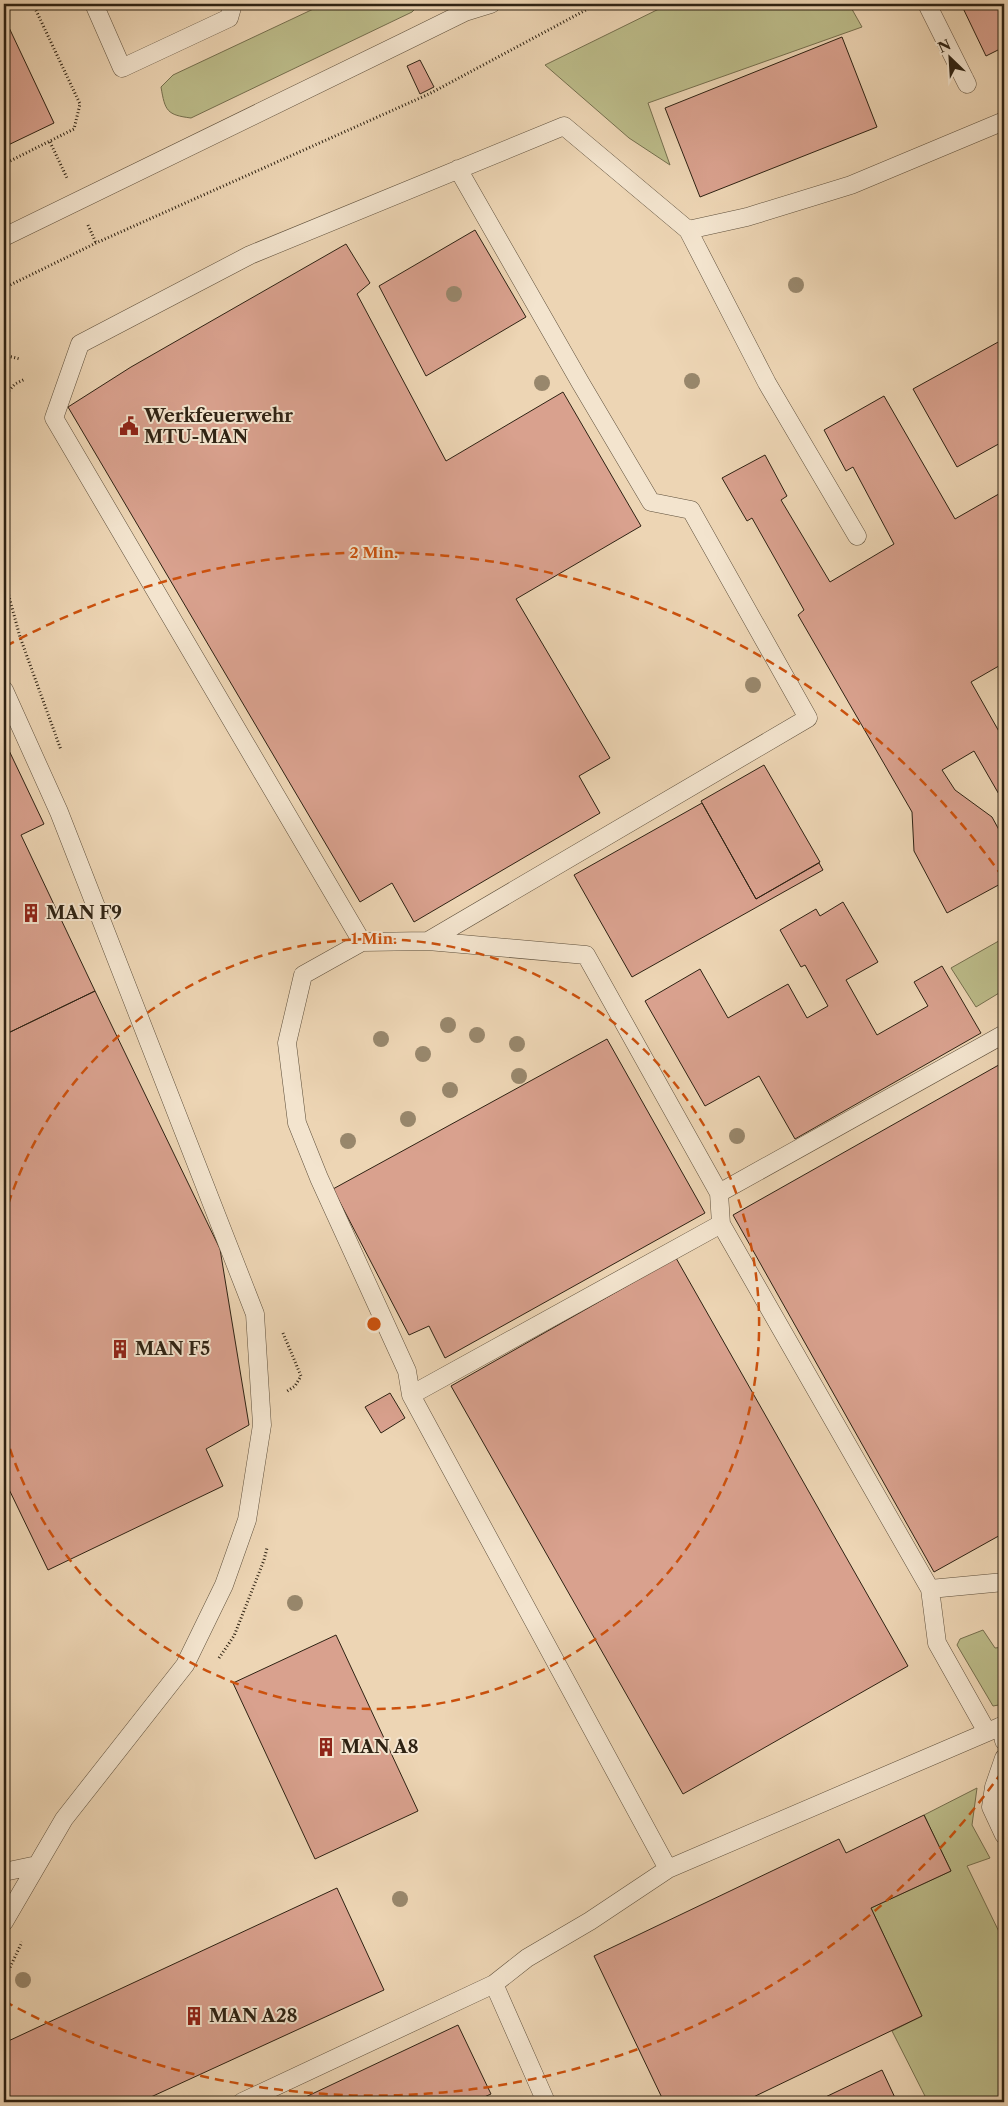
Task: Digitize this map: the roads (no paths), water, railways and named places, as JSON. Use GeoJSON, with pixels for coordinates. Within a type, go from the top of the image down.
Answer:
{"type":"FeatureCollection","features":[{"type":"Feature","properties":{"kind":"lane"},"geometry":{"type":"LineString","coordinates":[[94,4],[122,68],[229,18],[233,4]]}},
{"type":"Feature","properties":{"kind":"lane"},"geometry":{"type":"LineString","coordinates":[[4,237],[463,8],[491,4]]}},
{"type":"Feature","properties":{"kind":"lane"},"geometry":{"type":"LineString","coordinates":[[927,4],[968,84]]}},
{"type":"Feature","properties":{"kind":"lane"},"geometry":{"type":"LineString","coordinates":[[688,230],[747,217],[851,185],[1004,121]]}},
{"type":"Feature","properties":{"kind":"lane"},"geometry":{"type":"LineString","coordinates":[[362,942],[54,418],[80,344],[250,255],[564,126],[688,230],[767,384],[857,536]]}},
{"type":"Feature","properties":{"kind":"lane"},"geometry":{"type":"LineString","coordinates":[[428,941],[808,718],[691,510],[651,502],[458,169]]}},
{"type":"Feature","properties":{"kind":"lane"},"geometry":{"type":"LineString","coordinates":[[4,690],[59,812],[255,1314],[262,1425],[247,1520],[224,1585],[186,1665],[64,1819],[4,1922]]}},
{"type":"Feature","properties":{"kind":"lane"},"geometry":{"type":"LineString","coordinates":[[242,2102],[494,1984],[527,1958],[590,1921],[668,1870],[999,1731],[937,1642],[930,1589],[721,1224],[719,1193],[586,955],[428,941],[362,942],[303,975],[287,1043],[298,1123],[319,1178],[407,1371],[411,1394],[668,1870]]}},
{"type":"Feature","properties":{"kind":"lane"},"geometry":{"type":"LineString","coordinates":[[719,1193],[1004,1034]]}},
{"type":"Feature","properties":{"kind":"lane"},"geometry":{"type":"LineString","coordinates":[[411,1394],[721,1224]]}},
{"type":"Feature","properties":{"kind":"lane"},"geometry":{"type":"LineString","coordinates":[[930,1589],[1004,1582]]}},
{"type":"Feature","properties":{"kind":"lane"},"geometry":{"type":"LineString","coordinates":[[1004,1758],[994,1787],[991,1807],[1004,1835]]}},
{"type":"Feature","properties":{"kind":"lane"},"geometry":{"type":"LineString","coordinates":[[4,1872],[37,1865]]}},
{"type":"Feature","properties":{"kind":"lane"},"geometry":{"type":"LineString","coordinates":[[494,1984],[546,2102]]}},
{"type":"Feature","properties":{"kind":"place","name":"Werkfeuerwehr MTU-MAN"},"geometry":{"type":"Point","coordinates":[129,426]}},
{"type":"Feature","properties":{"kind":"place","name":"MAN F9"},"geometry":{"type":"Point","coordinates":[31,913]}},
{"type":"Feature","properties":{"kind":"place","name":"MAN F5"},"geometry":{"type":"Point","coordinates":[120,1349]}},
{"type":"Feature","properties":{"kind":"place","name":"MAN A8"},"geometry":{"type":"Point","coordinates":[326,1747]}},
{"type":"Feature","properties":{"kind":"place","name":"MAN A28"},"geometry":{"type":"Point","coordinates":[194,2016]}}]}
